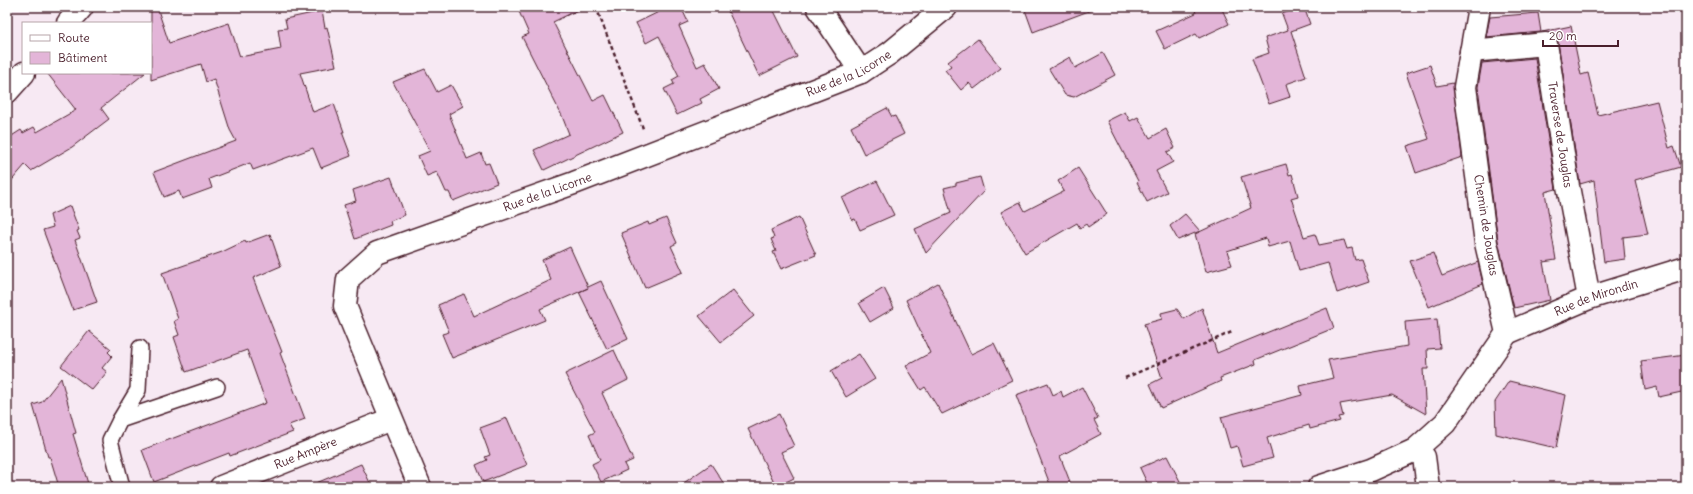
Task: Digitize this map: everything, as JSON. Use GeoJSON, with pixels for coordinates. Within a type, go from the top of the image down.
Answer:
{"type":"FeatureCollection","features":[{"type":"Feature","properties":{"kind":"street"},"geometry":{"type":"LineString","coordinates":[[69,22],[82,7]]}},
{"type":"Feature","properties":{"kind":"street"},"geometry":{"type":"LineString","coordinates":[[818,7],[861,72]]}},
{"type":"Feature","properties":{"kind":"street","name":"Rue de la Licorne"},"geometry":{"type":"LineString","coordinates":[[420,487],[390,418],[345,306],[348,279],[377,253],[574,183],[861,72],[890,53],[946,7]]}},
{"type":"Feature","properties":{"kind":"street","name":"Chemin de Jouglas"},"geometry":{"type":"LineString","coordinates":[[1479,7],[1465,87],[1486,243],[1507,333]]}},
{"type":"Feature","properties":{"kind":"street","name":"Traverse de Jouglas"},"geometry":{"type":"LineString","coordinates":[[1471,51],[1546,44],[1568,186],[1589,298]]}},
{"type":"Feature","properties":{"kind":"street"},"geometry":{"type":"LineString","coordinates":[[7,92],[23,74]]}},
{"type":"Feature","properties":{"kind":"street","name":"Rue de Mirondin"},"geometry":{"type":"LineString","coordinates":[[1507,333],[1589,298],[1686,268]]}},
{"type":"Feature","properties":{"kind":"street"},"geometry":{"type":"LineString","coordinates":[[1319,487],[1371,470],[1415,450],[1445,423],[1507,333]]}},
{"type":"Feature","properties":{"kind":"street","name":"Rue Ampère"},"geometry":{"type":"LineString","coordinates":[[221,487],[390,418]]}},
{"type":"Feature","properties":{"kind":"street"},"geometry":{"type":"LineString","coordinates":[[1415,450],[1424,458],[1428,487]]}},
{"type":"Feature","properties":{"kind":"lane"},"geometry":{"type":"LineString","coordinates":[[122,487],[110,440],[138,390],[140,348]]}},
{"type":"Feature","properties":{"kind":"lane"},"geometry":{"type":"LineString","coordinates":[[120,420],[217,387]]}},
{"type":"Feature","properties":{"kind":"path"},"geometry":{"type":"LineString","coordinates":[[596,7],[652,152]]}},
{"type":"Feature","properties":{"kind":"path"},"geometry":{"type":"LineString","coordinates":[[1125,378],[1232,332]]}},
{"type":"Feature","properties":{"kind":"building"},"geometry":{"type":"Polygon","coordinates":[[[151,7],[157,7],[169,43],[229,23],[240,57],[281,49],[278,29],[287,28],[285,19],[322,11],[325,28],[327,27],[336,66],[300,73],[313,112],[334,104],[351,156],[321,168],[313,148],[253,170],[250,163],[209,179],[212,188],[182,199],[179,191],[164,197],[154,172],[236,141],[230,130],[214,79],[206,82],[201,64],[151,80],[151,7]]]}},
{"type":"Feature","properties":{"kind":"building"},"geometry":{"type":"Polygon","coordinates":[[[517,7],[584,7],[553,22],[593,101],[605,95],[623,132],[544,170],[534,150],[569,134],[562,116],[522,37],[529,34],[517,7]]]}},
{"type":"Feature","properties":{"kind":"building"},"geometry":{"type":"Polygon","coordinates":[[[669,7],[681,7],[688,22],[679,26],[697,67],[705,63],[719,89],[700,99],[702,103],[677,115],[664,89],[674,84],[672,80],[679,76],[659,36],[646,43],[636,23],[669,7]]]}},
{"type":"Feature","properties":{"kind":"building"},"geometry":{"type":"Polygon","coordinates":[[[726,7],[772,7],[797,57],[759,76],[726,7]]]}},
{"type":"Feature","properties":{"kind":"building"},"geometry":{"type":"Polygon","coordinates":[[[1024,7],[1094,7],[1094,9],[1033,32],[1024,7]]]}},
{"type":"Feature","properties":{"kind":"building"},"geometry":{"type":"Polygon","coordinates":[[[1194,7],[1221,7],[1229,24],[1199,38],[1196,34],[1165,49],[1156,31],[1196,13],[1194,7]]]}},
{"type":"Feature","properties":{"kind":"building"},"geometry":{"type":"Polygon","coordinates":[[[1304,7],[1310,24],[1291,31],[1306,77],[1286,84],[1290,97],[1269,104],[1252,59],[1269,53],[1265,38],[1288,30],[1282,14],[1304,7]]]}},
{"type":"Feature","properties":{"kind":"building"},"geometry":{"type":"Polygon","coordinates":[[[1538,13],[1541,32],[1486,37],[1490,17],[1538,13]]]}},
{"type":"Feature","properties":{"kind":"building"},"geometry":{"type":"Polygon","coordinates":[[[1571,26],[1581,75],[1588,73],[1598,115],[1657,101],[1669,148],[1674,146],[1681,167],[1635,180],[1648,234],[1623,237],[1625,259],[1604,262],[1594,180],[1580,184],[1558,42],[1556,37],[1551,33],[1542,32],[1571,26]]]}},
{"type":"Feature","properties":{"kind":"building"},"geometry":{"type":"Polygon","coordinates":[[[978,39],[1001,68],[974,89],[969,83],[961,90],[945,70],[951,66],[948,62],[978,39]]]}},
{"type":"Feature","properties":{"kind":"building"},"geometry":{"type":"Polygon","coordinates":[[[1103,53],[1115,75],[1074,97],[1065,95],[1049,69],[1070,57],[1075,68],[1103,53]]]}},
{"type":"Feature","properties":{"kind":"building"},"geometry":{"type":"Polygon","coordinates":[[[1535,58],[1556,189],[1545,192],[1556,260],[1543,262],[1550,300],[1514,308],[1498,241],[1478,87],[1482,63],[1535,58]]]}},
{"type":"Feature","properties":{"kind":"building"},"geometry":{"type":"Polygon","coordinates":[[[1430,65],[1437,86],[1453,83],[1462,157],[1416,173],[1407,146],[1429,139],[1406,73],[1430,65]]]}},
{"type":"Feature","properties":{"kind":"building"},"geometry":{"type":"Polygon","coordinates":[[[425,69],[437,92],[451,85],[463,106],[449,114],[467,159],[481,153],[485,164],[489,163],[497,183],[453,201],[449,192],[446,192],[437,172],[427,176],[418,156],[430,151],[393,82],[425,69]]]}},
{"type":"Feature","properties":{"kind":"building"},"geometry":{"type":"Polygon","coordinates":[[[48,74],[144,74],[101,108],[109,119],[72,147],[31,171],[25,165],[7,186],[7,139],[21,130],[23,133],[34,127],[37,132],[76,110],[48,74]]]}},
{"type":"Feature","properties":{"kind":"building"},"geometry":{"type":"Polygon","coordinates":[[[887,108],[892,117],[895,116],[904,134],[864,154],[851,127],[887,108]]]}},
{"type":"Feature","properties":{"kind":"building"},"geometry":{"type":"Polygon","coordinates":[[[1125,112],[1130,121],[1138,117],[1150,138],[1166,129],[1175,148],[1167,152],[1173,162],[1156,171],[1167,192],[1147,202],[1137,182],[1138,181],[1107,121],[1125,112]]]}},
{"type":"Feature","properties":{"kind":"building"},"geometry":{"type":"Polygon","coordinates":[[[1286,164],[1289,175],[1292,174],[1298,196],[1291,198],[1304,237],[1315,234],[1319,245],[1344,240],[1347,249],[1352,248],[1355,260],[1361,259],[1369,282],[1337,293],[1328,263],[1299,271],[1290,241],[1268,247],[1266,238],[1227,251],[1232,265],[1206,272],[1195,234],[1251,208],[1241,177],[1286,164]]]}},
{"type":"Feature","properties":{"kind":"building"},"geometry":{"type":"Polygon","coordinates":[[[1078,168],[1107,214],[1088,227],[1086,224],[1080,228],[1077,223],[1025,253],[1001,212],[1020,202],[1025,211],[1064,191],[1058,181],[1078,168]]]}},
{"type":"Feature","properties":{"kind":"building"},"geometry":{"type":"Polygon","coordinates":[[[391,177],[405,215],[390,221],[391,225],[355,239],[344,205],[356,201],[353,190],[391,177]]]}},
{"type":"Feature","properties":{"kind":"building"},"geometry":{"type":"Polygon","coordinates":[[[980,177],[984,191],[926,253],[915,229],[951,213],[944,188],[956,185],[956,183],[980,177]]]}},
{"type":"Feature","properties":{"kind":"building"},"geometry":{"type":"Polygon","coordinates":[[[877,181],[894,215],[860,230],[855,219],[852,220],[842,198],[877,181]]]}},
{"type":"Feature","properties":{"kind":"building"},"geometry":{"type":"Polygon","coordinates":[[[70,206],[79,230],[77,231],[80,238],[75,240],[97,302],[73,310],[43,230],[53,227],[50,215],[70,206]]]}},
{"type":"Feature","properties":{"kind":"building"},"geometry":{"type":"Polygon","coordinates":[[[1185,214],[1200,231],[1178,240],[1170,226],[1185,214]]]}},
{"type":"Feature","properties":{"kind":"building"},"geometry":{"type":"Polygon","coordinates":[[[799,217],[816,255],[781,269],[773,252],[776,251],[771,239],[774,238],[771,230],[799,217]]]}},
{"type":"Feature","properties":{"kind":"building"},"geometry":{"type":"Polygon","coordinates":[[[666,218],[677,243],[671,246],[683,272],[645,288],[621,233],[648,222],[649,225],[666,218]]]}},
{"type":"Feature","properties":{"kind":"building"},"geometry":{"type":"Polygon","coordinates":[[[270,234],[281,266],[253,278],[282,352],[280,353],[305,419],[289,425],[293,432],[230,456],[229,453],[154,482],[142,450],[266,403],[247,350],[186,372],[174,337],[179,335],[174,321],[178,319],[162,273],[222,252],[245,241],[246,243],[270,234]]]}},
{"type":"Feature","properties":{"kind":"building"},"geometry":{"type":"Polygon","coordinates":[[[570,247],[588,287],[601,281],[628,339],[607,349],[579,292],[588,288],[540,309],[545,320],[452,358],[442,334],[449,332],[438,305],[464,294],[474,316],[551,280],[542,260],[570,247]]]}},
{"type":"Feature","properties":{"kind":"building"},"geometry":{"type":"Polygon","coordinates":[[[1433,253],[1442,276],[1478,262],[1483,284],[1429,307],[1410,261],[1433,253]]]}},
{"type":"Feature","properties":{"kind":"building"},"geometry":{"type":"Polygon","coordinates":[[[938,283],[971,354],[994,343],[1012,380],[942,414],[925,387],[921,390],[906,366],[930,353],[906,300],[938,283]]]}},
{"type":"Feature","properties":{"kind":"building"},"geometry":{"type":"Polygon","coordinates":[[[884,288],[894,308],[870,322],[859,303],[884,288]]]}},
{"type":"Feature","properties":{"kind":"building"},"geometry":{"type":"Polygon","coordinates":[[[733,290],[754,316],[721,342],[699,316],[733,290]]]}},
{"type":"Feature","properties":{"kind":"building"},"geometry":{"type":"Polygon","coordinates":[[[1202,308],[1217,353],[1327,308],[1334,328],[1255,360],[1256,364],[1220,378],[1221,381],[1161,408],[1150,384],[1162,378],[1144,324],[1162,319],[1161,313],[1177,309],[1184,319],[1202,308]]]}},
{"type":"Feature","properties":{"kind":"building"},"geometry":{"type":"Polygon","coordinates":[[[1437,319],[1440,348],[1427,349],[1428,369],[1423,369],[1426,414],[1392,395],[1340,404],[1343,416],[1338,417],[1340,421],[1310,429],[1309,425],[1267,438],[1273,458],[1243,466],[1237,446],[1230,448],[1221,417],[1302,395],[1300,386],[1333,378],[1328,360],[1407,346],[1405,322],[1437,319]]]}},
{"type":"Feature","properties":{"kind":"building"},"geometry":{"type":"Polygon","coordinates":[[[89,331],[111,349],[108,352],[112,356],[102,368],[107,372],[92,390],[61,366],[89,331]]]}},
{"type":"Feature","properties":{"kind":"building"},"geometry":{"type":"Polygon","coordinates":[[[614,350],[628,380],[602,393],[633,460],[624,464],[627,470],[601,482],[592,464],[600,460],[589,435],[595,432],[565,374],[614,350]]]}},
{"type":"Feature","properties":{"kind":"building"},"geometry":{"type":"Polygon","coordinates":[[[859,354],[875,379],[846,397],[831,371],[859,354]]]}},
{"type":"Feature","properties":{"kind":"building"},"geometry":{"type":"Polygon","coordinates":[[[1686,355],[1686,391],[1659,397],[1657,387],[1645,390],[1641,361],[1686,355]]]}},
{"type":"Feature","properties":{"kind":"building"},"geometry":{"type":"Polygon","coordinates":[[[61,378],[76,433],[73,434],[89,487],[59,487],[50,457],[48,457],[33,405],[42,402],[61,378]]]}},
{"type":"Feature","properties":{"kind":"building"},"geometry":{"type":"Polygon","coordinates":[[[1509,381],[1566,395],[1556,448],[1496,434],[1495,402],[1509,381]]]}},
{"type":"Feature","properties":{"kind":"building"},"geometry":{"type":"Polygon","coordinates":[[[1048,383],[1053,395],[1061,391],[1063,397],[1082,387],[1098,418],[1094,420],[1101,434],[1060,456],[1072,487],[1051,487],[1016,395],[1048,383]]]}},
{"type":"Feature","properties":{"kind":"building"},"geometry":{"type":"Polygon","coordinates":[[[779,414],[794,446],[781,452],[794,478],[776,487],[748,429],[779,414]]]}},
{"type":"Feature","properties":{"kind":"building"},"geometry":{"type":"Polygon","coordinates":[[[507,418],[527,465],[483,482],[476,465],[487,460],[485,457],[490,455],[480,428],[507,418]]]}},
{"type":"Feature","properties":{"kind":"building"},"geometry":{"type":"Polygon","coordinates":[[[1167,456],[1183,487],[1149,487],[1140,468],[1167,456]]]}},
{"type":"Feature","properties":{"kind":"building"},"geometry":{"type":"Polygon","coordinates":[[[361,464],[372,487],[307,487],[361,464]]]}},
{"type":"Feature","properties":{"kind":"building"},"geometry":{"type":"Polygon","coordinates":[[[711,464],[726,487],[678,487],[711,464]]]}}]}
